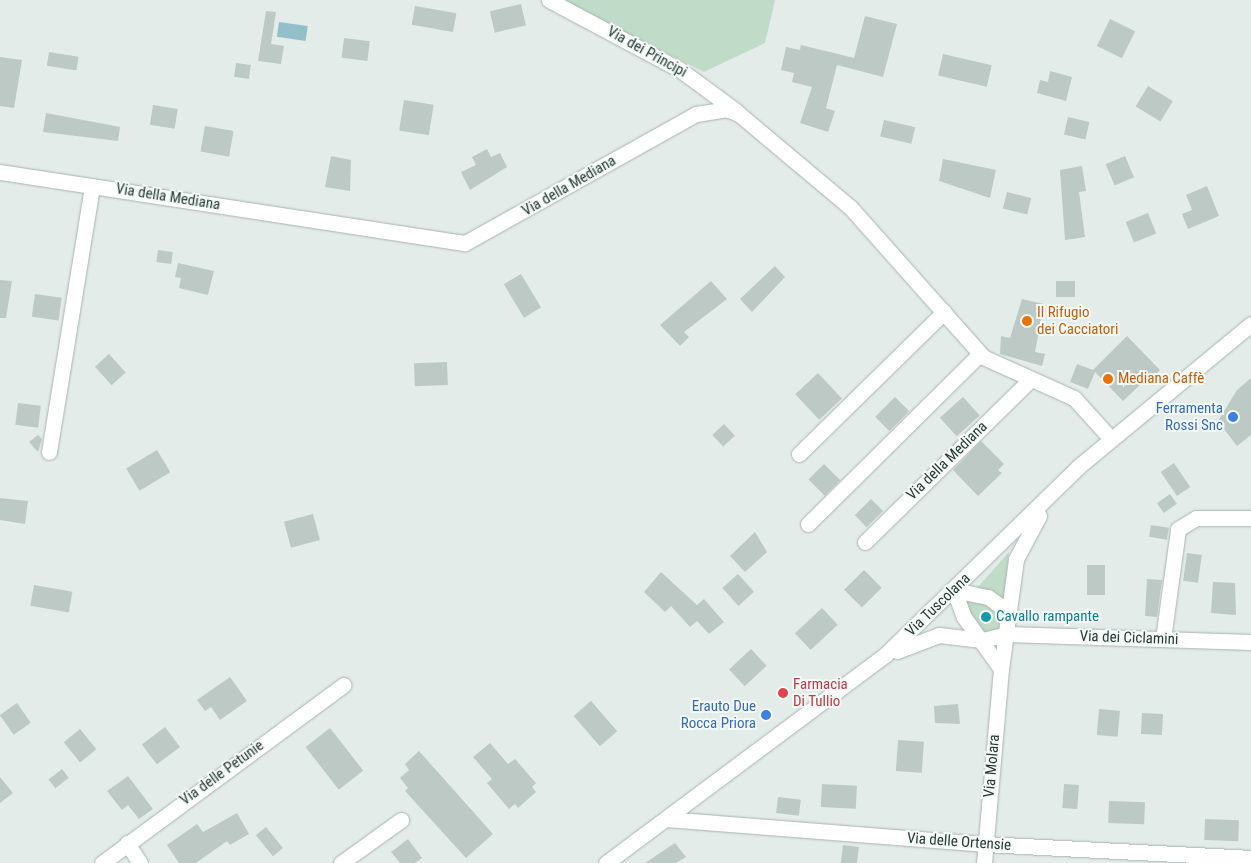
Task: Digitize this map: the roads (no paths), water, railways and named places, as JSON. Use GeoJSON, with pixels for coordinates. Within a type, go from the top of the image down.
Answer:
{"type":"FeatureCollection","features":[{"type":"Feature","properties":{"kind":"street","name":"Via dei Principi"},"geometry":{"type":"LineString","coordinates":[[549,0],[671,65],[739,114]]}},
{"type":"Feature","properties":{"kind":"street","name":"Via della Mediana"},"geometry":{"type":"LineString","coordinates":[[0,172],[465,243],[696,114],[717,108],[739,114],[850,207],[980,354],[994,365],[1079,402],[1111,439]]}},
{"type":"Feature","properties":{"kind":"street"},"geometry":{"type":"LineString","coordinates":[[49,452],[92,186]]}},
{"type":"Feature","properties":{"kind":"street"},"geometry":{"type":"LineString","coordinates":[[799,454],[944,312]]}},
{"type":"Feature","properties":{"kind":"street","name":"Via Tuscolana"},"geometry":{"type":"LineString","coordinates":[[606,863],[885,655],[954,590],[1078,467],[1251,324]]}},
{"type":"Feature","properties":{"kind":"street"},"geometry":{"type":"LineString","coordinates":[[808,524],[980,354]]}},
{"type":"Feature","properties":{"kind":"street","name":"Via della Mediana"},"geometry":{"type":"LineString","coordinates":[[865,542],[1030,380]]}},
{"type":"Feature","properties":{"kind":"street","name":"Via Molara"},"geometry":{"type":"LineString","coordinates":[[984,863],[1001,669],[1007,634],[1007,611],[1022,542],[1078,467]]}},
{"type":"Feature","properties":{"kind":"street"},"geometry":{"type":"LineString","coordinates":[[1163,639],[1178,529],[1196,518],[1251,518]]}},
{"type":"Feature","properties":{"kind":"street"},"geometry":{"type":"LineString","coordinates":[[954,590],[988,597],[1007,611]]}},
{"type":"Feature","properties":{"kind":"street"},"geometry":{"type":"LineString","coordinates":[[954,590],[964,617],[1001,669]]}},
{"type":"Feature","properties":{"kind":"street","name":"Via dei Ciclamini"},"geometry":{"type":"LineString","coordinates":[[885,655],[939,636],[982,640],[1007,634],[1251,642]]}},
{"type":"Feature","properties":{"kind":"street","name":"Via delle Petunie"},"geometry":{"type":"LineString","coordinates":[[102,863],[343,685]]}},
{"type":"Feature","properties":{"kind":"street","name":"Via delle Ortensie"},"geometry":{"type":"LineString","coordinates":[[667,819],[985,844],[1251,858]]}},
{"type":"Feature","properties":{"kind":"street"},"geometry":{"type":"LineString","coordinates":[[341,863],[400,820]]}},
{"type":"Feature","properties":{"kind":"street"},"geometry":{"type":"LineString","coordinates":[[127,843],[140,863]]}},
{"type":"Feature","properties":{"kind":"water"},"geometry":{"type":"Polygon","coordinates":[[[279,22],[308,26],[306,41],[277,37],[279,22]]]}},
{"type":"Feature","properties":{"kind":"place","name":"Il Rifugio dei Cacciatori"},"geometry":{"type":"Point","coordinates":[1027,321]}},
{"type":"Feature","properties":{"kind":"place","name":"Mediana Caffè"},"geometry":{"type":"Point","coordinates":[1108,379]}},
{"type":"Feature","properties":{"kind":"place","name":"Ferramenta Rossi Snc"},"geometry":{"type":"Point","coordinates":[1233,417]}},
{"type":"Feature","properties":{"kind":"place","name":"Cavallo rampante"},"geometry":{"type":"Point","coordinates":[986,617]}},
{"type":"Feature","properties":{"kind":"place","name":"Farmacia Di Tullio"},"geometry":{"type":"Point","coordinates":[783,693]}},
{"type":"Feature","properties":{"kind":"place","name":"Erauto Due Rocca Priora"},"geometry":{"type":"Point","coordinates":[766,715]}}]}
